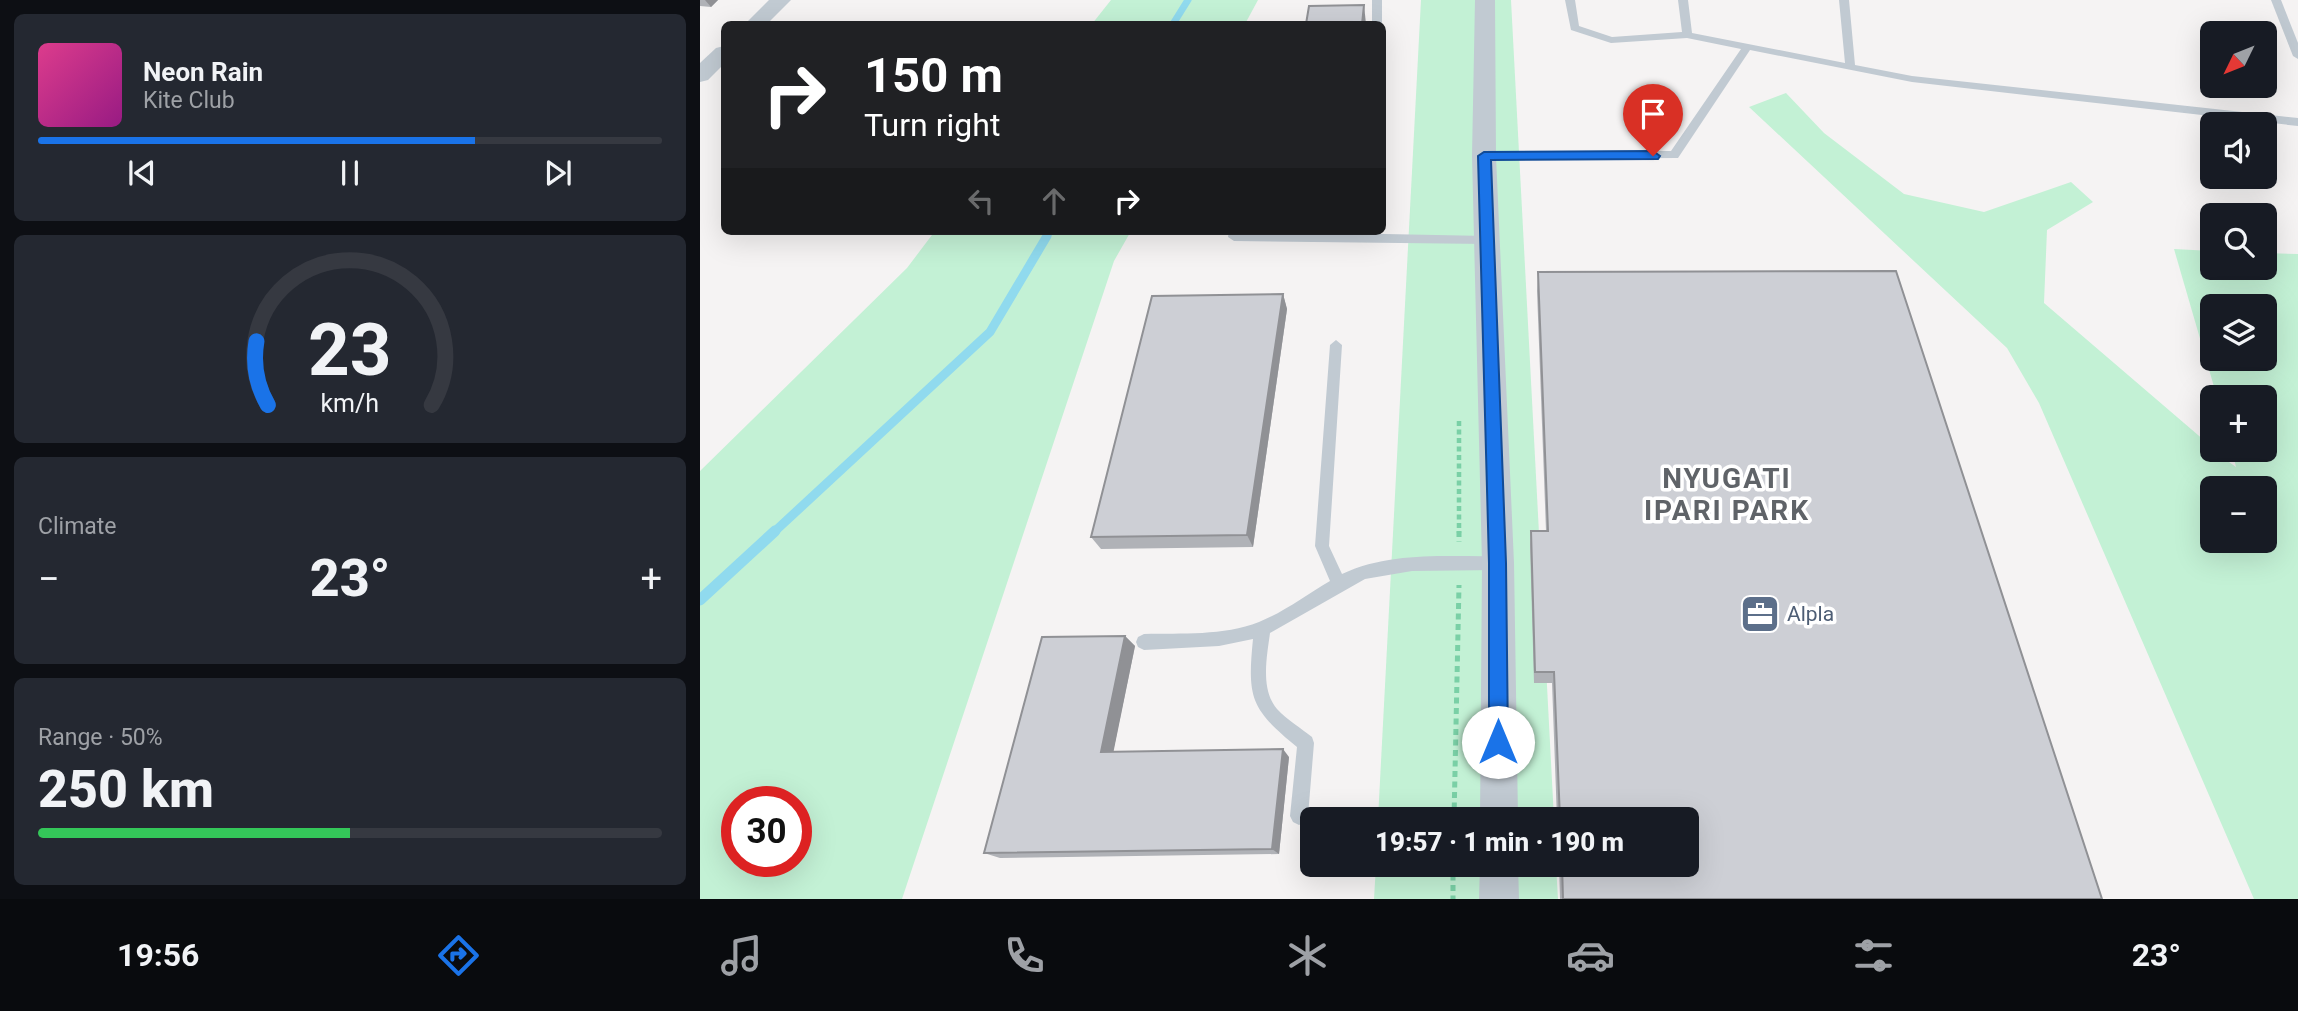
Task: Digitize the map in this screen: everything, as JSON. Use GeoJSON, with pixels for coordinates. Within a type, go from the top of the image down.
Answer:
{"type":"FeatureCollection","features":[{"type":"Feature","properties":{"kind":"street"},"geometry":{"type":"LineString","coordinates":[[758,21],[781,0]]}},
{"type":"Feature","properties":{"kind":"street"},"geometry":{"type":"LineString","coordinates":[[1485,0],[1484,156],[1498,563],[1499,807]]}},
{"type":"Feature","properties":{"kind":"street"},"geometry":{"type":"LineString","coordinates":[[700,75],[721,56]]}},
{"type":"Feature","properties":{"kind":"street"},"geometry":{"type":"LineString","coordinates":[[1499,877],[1499,899]]}},
{"type":"Feature","properties":{"kind":"lane"},"geometry":{"type":"LineString","coordinates":[[1377,0],[1377,21]]}},
{"type":"Feature","properties":{"kind":"lane"},"geometry":{"type":"LineString","coordinates":[[1570,0],[1574,28],[1611,40],[1687,35],[1912,79],[2298,122]]}},
{"type":"Feature","properties":{"kind":"lane"},"geometry":{"type":"LineString","coordinates":[[1683,0],[1687,35]]}},
{"type":"Feature","properties":{"kind":"lane"},"geometry":{"type":"LineString","coordinates":[[1844,0],[1850,67]]}},
{"type":"Feature","properties":{"kind":"lane"},"geometry":{"type":"LineString","coordinates":[[2276,0],[2298,56]]}},
{"type":"Feature","properties":{"kind":"lane"},"geometry":{"type":"LineString","coordinates":[[1484,156],[1674,155],[1747,47]]}},
{"type":"Feature","properties":{"kind":"lane"},"geometry":{"type":"LineString","coordinates":[[1234,235],[1487,240]]}},
{"type":"Feature","properties":{"kind":"lane"},"geometry":{"type":"LineString","coordinates":[[1336,345],[1322,546],[1339,584]]}},
{"type":"Feature","properties":{"kind":"lane"},"geometry":{"type":"LineString","coordinates":[[1144,642],[1236,636],[1262,629],[1365,572],[1398,567],[1498,563]]}},
{"type":"Feature","properties":{"kind":"lane"},"geometry":{"type":"LineString","coordinates":[[1262,629],[1259,674],[1262,697],[1269,712],[1306,743],[1299,816]]}},
{"type":"Feature","properties":{"kind":"path"},"geometry":{"type":"LineString","coordinates":[[1453,899],[1454,877]]}},
{"type":"Feature","properties":{"kind":"green space"},"geometry":{"type":"Polygon","coordinates":[[[1111,0],[1258,0],[1247,21],[1094,21],[1111,0]]]}},
{"type":"Feature","properties":{"kind":"green space"},"geometry":{"type":"Polygon","coordinates":[[[1421,0],[1511,0],[1553,807],[1379,807],[1421,0]]]}},
{"type":"Feature","properties":{"kind":"green space"},"geometry":{"type":"Polygon","coordinates":[[[1786,93],[1824,133],[1904,194],[1984,212],[2071,182],[2093,202],[2047,230],[2044,303],[2200,437],[2200,462],[2229,462],[2236,467],[2235,462],[2277,462],[2277,385],[2214,385],[2209,371],[2277,371],[2277,294],[2200,294],[2200,338],[2174,249],[2200,250],[2200,280],[2277,280],[2277,253],[2298,254],[2298,899],[2254,899],[2039,403],[2007,348],[1749,107],[1786,93]]]}},
{"type":"Feature","properties":{"kind":"green space"},"geometry":{"type":"Polygon","coordinates":[[[932,235],[1129,235],[1114,261],[902,899],[700,899],[700,471],[907,268],[932,235]]]}},
{"type":"Feature","properties":{"kind":"green space"},"geometry":{"type":"Polygon","coordinates":[[[1375,877],[1557,877],[1558,899],[1374,899],[1375,877]]]}},
{"type":"Feature","properties":{"kind":"building"},"geometry":{"type":"Polygon","coordinates":[[[1364,5],[1362,21],[1306,21],[1309,6],[1364,5]]]}},
{"type":"Feature","properties":{"kind":"building","name":"Alpla"},"geometry":{"type":"Polygon","coordinates":[[[1896,271],[2102,899],[1563,899],[1562,877],[1699,877],[1699,807],[1560,807],[1554,672],[1535,672],[1531,531],[1548,531],[1538,272],[1896,271]]]}},
{"type":"Feature","properties":{"kind":"building"},"geometry":{"type":"Polygon","coordinates":[[[1283,294],[1247,535],[1091,537],[1152,296],[1283,294]]]}},
{"type":"Feature","properties":{"kind":"building"},"geometry":{"type":"Polygon","coordinates":[[[1125,636],[1101,752],[1283,749],[1272,849],[984,853],[1042,637],[1125,636]]]}},
{"type":"Feature","properties":{"kind":"waterway"},"geometry":{"type":"LineString","coordinates":[[1175,21],[1188,0]]}},
{"type":"Feature","properties":{"kind":"waterway"},"geometry":{"type":"LineString","coordinates":[[773,533],[990,332],[1047,236]]}},
{"type":"Feature","properties":{"kind":"waterway"},"geometry":{"type":"LineString","coordinates":[[700,600],[775,531]]}},
{"type":"Feature","properties":{"kind":"place","name":"Alpla"},"geometry":{"type":"Point","coordinates":[1760,614]}},
{"type":"Feature","properties":{"kind":"district","name":"NYUGATI IPARI PARK"},"geometry":{"type":"Point","coordinates":[1727,494]}},
{"type":"Feature","properties":{"kind":"route"},"geometry":{"type":"LineString","coordinates":[[1498,742],[1498,563],[1484,156],[1653,156]]}}]}
